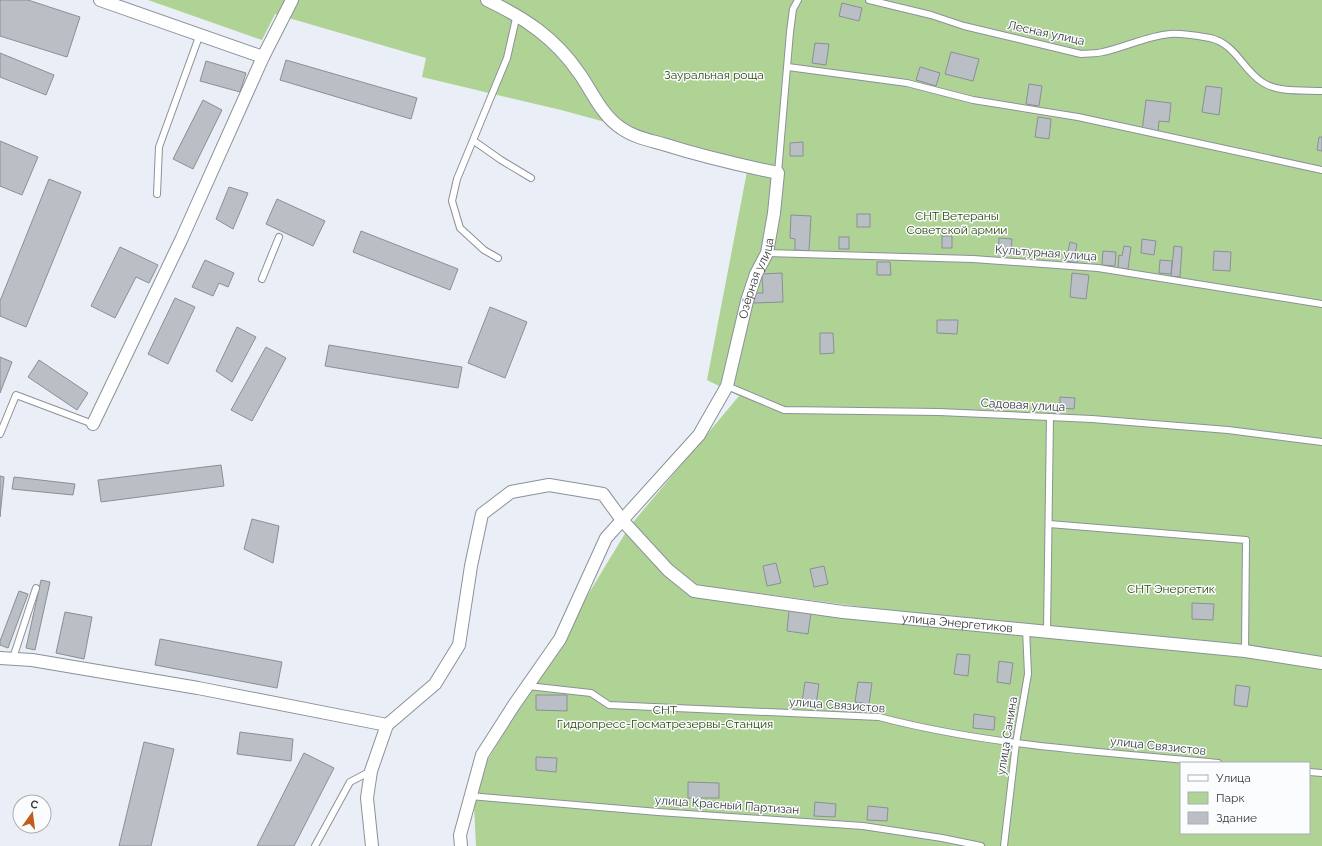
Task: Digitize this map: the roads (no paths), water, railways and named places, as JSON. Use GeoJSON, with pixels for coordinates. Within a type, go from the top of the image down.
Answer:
{"type":"FeatureCollection","features":[{"type":"Feature","properties":{"kind":"street"},"geometry":{"type":"LineString","coordinates":[[100,0],[263,57]]}},
{"type":"Feature","properties":{"kind":"street"},"geometry":{"type":"LineString","coordinates":[[93,424],[182,238],[263,57],[292,0]]}},
{"type":"Feature","properties":{"kind":"street"},"geometry":{"type":"LineString","coordinates":[[488,0],[517,14],[544,34],[562,51],[596,97],[606,116],[621,129],[641,138],[712,159],[778,174]]}},
{"type":"Feature","properties":{"kind":"street","name":"Озёрная улица"},"geometry":{"type":"LineString","coordinates":[[461,846],[460,835],[482,755],[560,639],[606,538],[699,436],[727,386],[747,301],[756,274],[766,253],[774,213],[778,174]]}},
{"type":"Feature","properties":{"kind":"street","name":"улица Энергетиков"},"geometry":{"type":"LineString","coordinates":[[387,725],[435,684],[459,645],[471,566],[482,514],[510,492],[549,485],[603,494],[622,520],[668,570],[694,591],[843,612],[1245,651],[1322,664]]}},
{"type":"Feature","properties":{"kind":"street"},"geometry":{"type":"LineString","coordinates":[[0,658],[13,658],[198,688],[387,725],[371,771],[367,798],[372,846]]}},
{"type":"Feature","properties":{"kind":"lane","name":"Озёрная улица"},"geometry":{"type":"LineString","coordinates":[[778,174],[793,8],[798,0]]}},
{"type":"Feature","properties":{"kind":"lane","name":"Лесная улица"},"geometry":{"type":"LineString","coordinates":[[868,0],[931,15],[964,26],[1081,54],[1101,53],[1146,38],[1171,34],[1211,38],[1228,46],[1241,58],[1251,73],[1263,83],[1280,88],[1322,91]]}},
{"type":"Feature","properties":{"kind":"lane"},"geometry":{"type":"LineString","coordinates":[[498,258],[484,250],[460,228],[452,201],[457,179],[507,58],[517,14]]}},
{"type":"Feature","properties":{"kind":"lane"},"geometry":{"type":"LineString","coordinates":[[157,194],[159,147],[200,34]]}},
{"type":"Feature","properties":{"kind":"lane"},"geometry":{"type":"LineString","coordinates":[[788,67],[908,83],[973,100],[1078,117],[1322,170]]}},
{"type":"Feature","properties":{"kind":"lane"},"geometry":{"type":"LineString","coordinates":[[474,141],[501,160],[531,178]]}},
{"type":"Feature","properties":{"kind":"lane"},"geometry":{"type":"LineString","coordinates":[[262,279],[279,237]]}},
{"type":"Feature","properties":{"kind":"lane","name":"Культурная улица"},"geometry":{"type":"LineString","coordinates":[[766,253],[973,259],[1098,268],[1322,304]]}},
{"type":"Feature","properties":{"kind":"lane","name":"Садовая улица"},"geometry":{"type":"LineString","coordinates":[[727,386],[784,410],[940,412],[1050,417],[1228,430],[1322,442]]}},
{"type":"Feature","properties":{"kind":"lane"},"geometry":{"type":"LineString","coordinates":[[0,434],[16,395],[93,424]]}},
{"type":"Feature","properties":{"kind":"lane"},"geometry":{"type":"LineString","coordinates":[[1047,631],[1050,417]]}},
{"type":"Feature","properties":{"kind":"lane"},"geometry":{"type":"LineString","coordinates":[[1048,524],[1246,540],[1245,651]]}},
{"type":"Feature","properties":{"kind":"lane"},"geometry":{"type":"LineString","coordinates":[[13,658],[36,588]]}},
{"type":"Feature","properties":{"kind":"lane","name":"улица Санина"},"geometry":{"type":"LineString","coordinates":[[1004,846],[1016,742],[1028,674],[1026,629]]}},
{"type":"Feature","properties":{"kind":"lane","name":"улица Связистов"},"geometry":{"type":"LineString","coordinates":[[527,686],[591,694],[609,705],[879,717],[912,726],[1016,742],[1208,762]]}},
{"type":"Feature","properties":{"kind":"lane"},"geometry":{"type":"LineString","coordinates":[[315,846],[350,782],[371,771]]}},
{"type":"Feature","properties":{"kind":"lane"},"geometry":{"type":"LineString","coordinates":[[1310,772],[1322,773]]}},
{"type":"Feature","properties":{"kind":"lane","name":"улица Красный Партизан"},"geometry":{"type":"LineString","coordinates":[[470,796],[658,812],[863,826],[942,838],[981,846]]}},
{"type":"Feature","properties":{"kind":"park label","name":"Зауральная роща"},"geometry":{"type":"Point","coordinates":[714,75]}},
{"type":"Feature","properties":{"kind":"park label","name":"СНТ Ветераны Советской армии"},"geometry":{"type":"Point","coordinates":[957,223]}},
{"type":"Feature","properties":{"kind":"park label","name":"СНТ Энергетик"},"geometry":{"type":"Point","coordinates":[1171,589]}},
{"type":"Feature","properties":{"kind":"park label","name":"СНТ Гидропресс-Госматрезервы-Станция"},"geometry":{"type":"Point","coordinates":[665,717]}}]}
